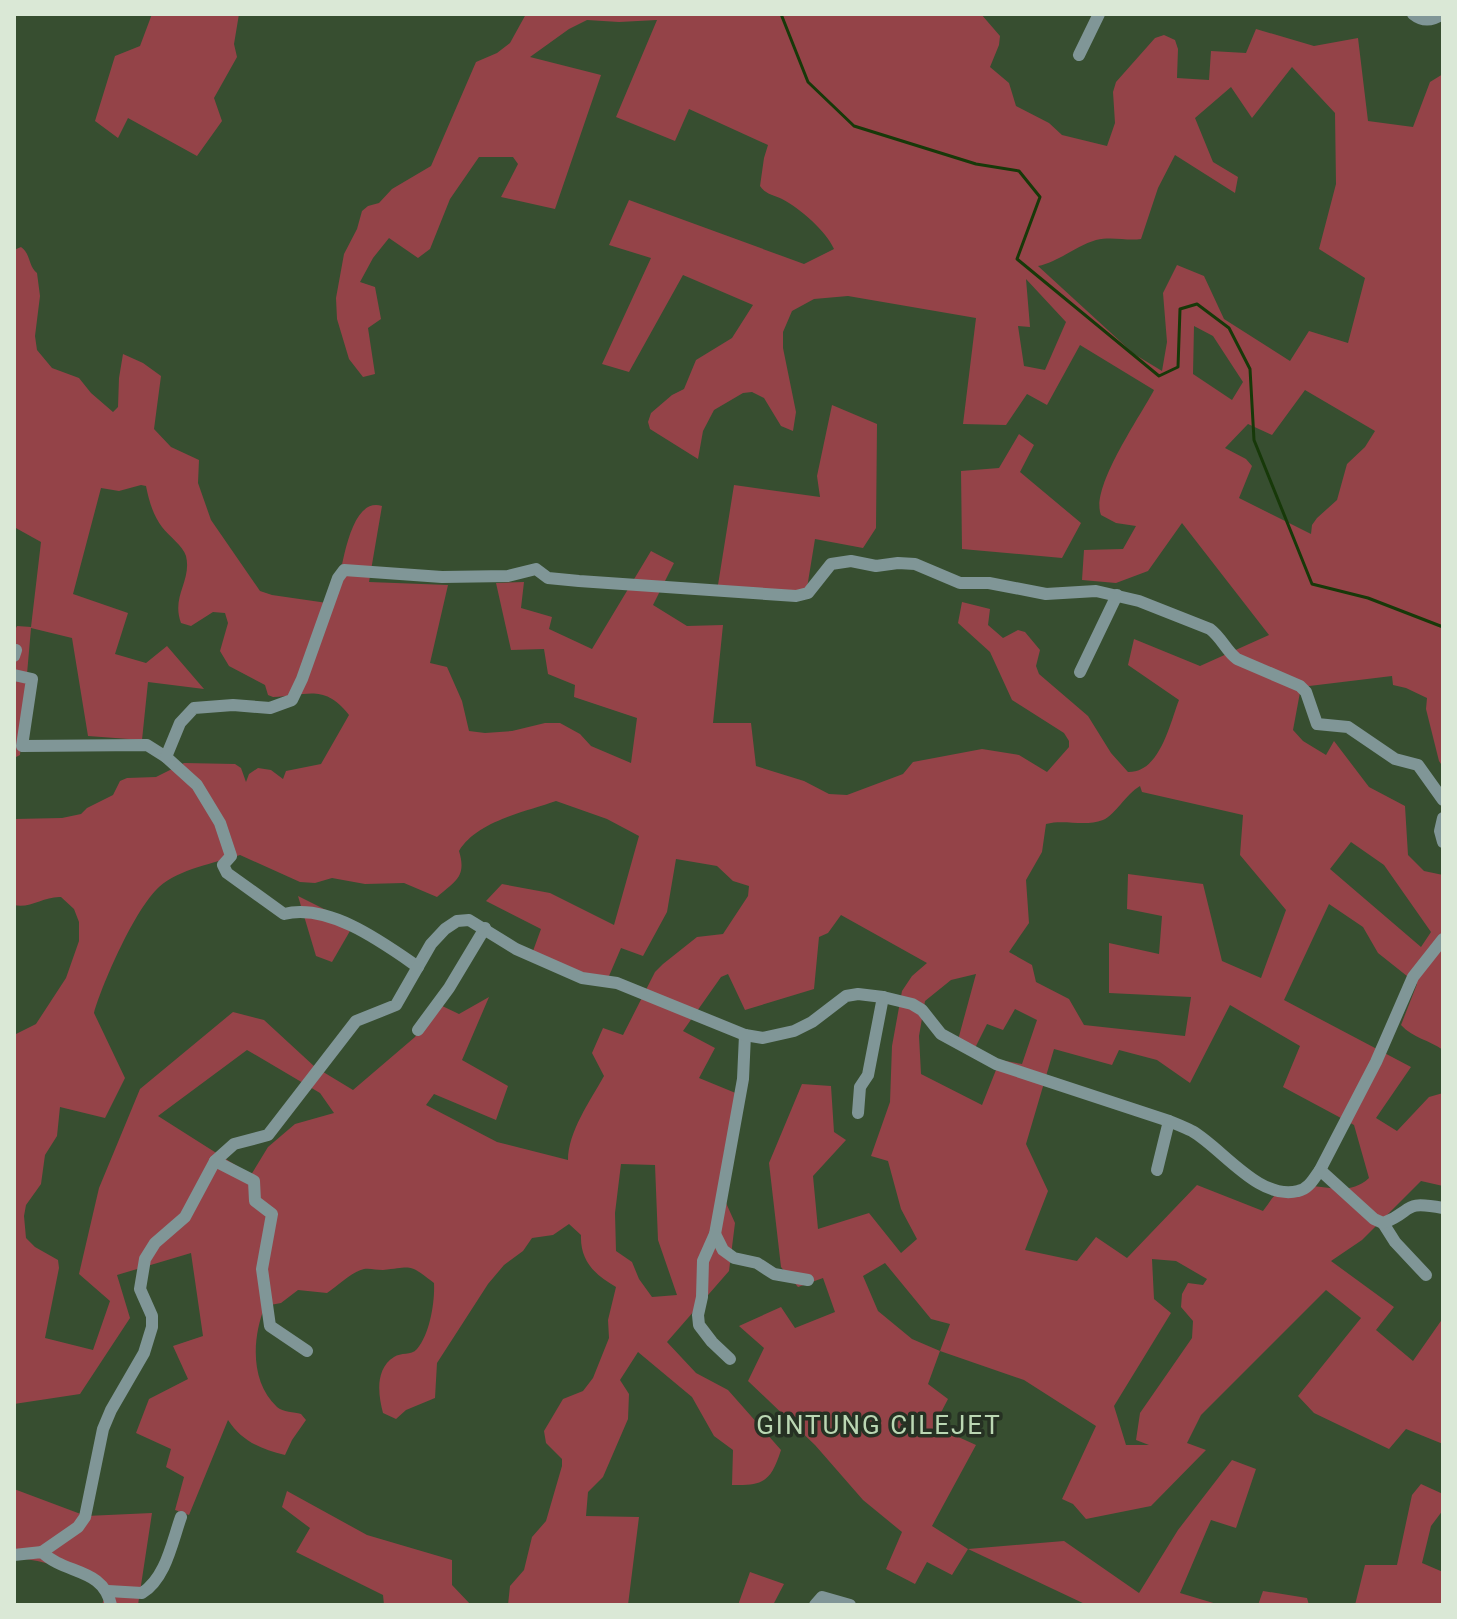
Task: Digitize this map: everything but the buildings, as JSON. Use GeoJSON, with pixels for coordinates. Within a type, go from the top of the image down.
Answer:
{"type":"FeatureCollection","features":[{"type":"Feature","properties":{"kind":"street"},"geometry":{"type":"LineString","coordinates":[[1079,55],[1099,14]]}},
{"type":"Feature","properties":{"kind":"street"},"geometry":{"type":"LineString","coordinates":[[1413,14],[1423,21],[1442,14]]}},
{"type":"Feature","properties":{"kind":"street"},"geometry":{"type":"LineString","coordinates":[[166,757],[180,723],[194,708],[233,705],[270,708],[292,700],[338,578],[344,570],[442,577],[508,576],[536,569],[548,578],[796,596],[808,593],[831,564],[851,561],[876,566],[915,564],[952,581],[989,583],[1046,594],[1096,591],[1139,601],[1210,629],[1237,659],[1293,681],[1306,692],[1317,724],[1348,727],[1395,759],[1418,765],[1443,800]]}},
{"type":"Feature","properties":{"kind":"street"},"geometry":{"type":"LineString","coordinates":[[1080,672],[1117,595]]}},
{"type":"Feature","properties":{"kind":"street"},"geometry":{"type":"LineString","coordinates":[[14,675],[32,679],[22,746],[147,745],[166,757],[197,785],[220,823],[231,856],[223,865],[227,873],[284,914],[301,910],[366,931],[418,967]]}},
{"type":"Feature","properties":{"kind":"street"},"geometry":{"type":"LineString","coordinates":[[1443,818],[1440,831],[1443,842]]}},
{"type":"Feature","properties":{"kind":"street"},"geometry":{"type":"LineString","coordinates":[[14,1555],[42,1552],[78,1527],[85,1517],[103,1429],[144,1353],[152,1327],[152,1316],[140,1289],[145,1259],[155,1243],[185,1217],[215,1161],[234,1144],[268,1135],[356,1021],[396,1005],[438,936],[457,921],[469,920],[516,949],[582,978],[617,983],[745,1035],[763,1038],[794,1031],[812,1022],[846,996],[883,997],[912,1004],[922,1010],[941,1034],[996,1064],[1169,1121],[1194,1132],[1232,1165],[1272,1190],[1297,1192],[1308,1186],[1320,1170],[1376,1062],[1413,977],[1443,939]]}},
{"type":"Feature","properties":{"kind":"street"},"geometry":{"type":"LineString","coordinates":[[418,1030],[449,988],[485,928]]}},
{"type":"Feature","properties":{"kind":"street"},"geometry":{"type":"LineString","coordinates":[[858,1113],[860,1087],[868,1075],[883,997]]}},
{"type":"Feature","properties":{"kind":"street"},"geometry":{"type":"LineString","coordinates":[[730,1359],[699,1325],[703,1261],[715,1234],[743,1079],[745,1035]]}},
{"type":"Feature","properties":{"kind":"street"},"geometry":{"type":"LineString","coordinates":[[1157,1170],[1169,1121]]}},
{"type":"Feature","properties":{"kind":"street"},"geometry":{"type":"LineString","coordinates":[[215,1161],[254,1181],[255,1201],[272,1214],[262,1269],[270,1326],[307,1351]]}},
{"type":"Feature","properties":{"kind":"street"},"geometry":{"type":"LineString","coordinates":[[1320,1170],[1374,1219],[1383,1223],[1395,1242],[1426,1275]]}},
{"type":"Feature","properties":{"kind":"street"},"geometry":{"type":"LineString","coordinates":[[1383,1223],[1418,1203],[1443,1208]]}},
{"type":"Feature","properties":{"kind":"street"},"geometry":{"type":"LineString","coordinates":[[715,1234],[723,1250],[734,1258],[757,1263],[774,1274],[808,1280]]}},
{"type":"Feature","properties":{"kind":"street"},"geometry":{"type":"LineString","coordinates":[[108,1591],[147,1591],[160,1574],[181,1517]]}},
{"type":"Feature","properties":{"kind":"street"},"geometry":{"type":"LineString","coordinates":[[42,1552],[48,1558],[98,1581],[108,1591],[111,1605]]}},
{"type":"Feature","properties":{"kind":"street"},"geometry":{"type":"LineString","coordinates":[[815,1605],[822,1597],[850,1605]]}},
{"type":"Feature","properties":{"kind":"shaded area"},"geometry":{"type":"Polygon","coordinates":[[[152,14],[239,14],[234,44],[237,57],[214,98],[222,121],[197,156],[128,118],[118,138],[95,121],[115,56],[140,46],[152,14]]]}},
{"type":"Feature","properties":{"kind":"shaded area"},"geometry":{"type":"Polygon","coordinates":[[[526,14],[981,14],[1000,36],[990,67],[1009,83],[1016,106],[1049,123],[1062,135],[1107,146],[1115,123],[1113,92],[1116,82],[1155,38],[1164,35],[1175,40],[1178,49],[1177,78],[1209,80],[1211,51],[1246,53],[1256,29],[1314,46],[1358,38],[1368,121],[1413,127],[1430,82],[1443,74],[1443,767],[1426,709],[1427,698],[1393,685],[1392,676],[1301,687],[1293,730],[1303,741],[1326,755],[1334,741],[1369,787],[1405,806],[1408,855],[1424,871],[1443,875],[1443,1050],[1401,1025],[1417,984],[1378,953],[1363,927],[1329,904],[1284,1000],[1411,1067],[1376,1118],[1397,1131],[1429,1097],[1443,1093],[1443,1186],[1421,1181],[1362,1240],[1331,1261],[1394,1307],[1376,1330],[1413,1361],[1443,1318],[1443,1444],[1406,1429],[1389,1449],[1314,1413],[1298,1396],[1361,1318],[1326,1290],[1201,1415],[1187,1443],[1206,1450],[1151,1506],[1086,1519],[1073,1504],[1062,1499],[1096,1426],[1024,1380],[940,1351],[928,1384],[948,1399],[934,1426],[976,1445],[932,1526],[968,1549],[952,1575],[927,1562],[915,1584],[886,1569],[902,1532],[863,1500],[815,1445],[748,1381],[764,1348],[739,1326],[781,1307],[795,1328],[835,1312],[823,1278],[798,1287],[781,1267],[769,1163],[802,1084],[831,1086],[834,1132],[846,1140],[813,1176],[818,1229],[869,1213],[901,1253],[917,1239],[901,1209],[888,1161],[871,1156],[890,1102],[892,1046],[902,991],[912,976],[927,963],[841,915],[828,933],[819,937],[814,989],[745,1010],[728,974],[721,977],[683,1031],[715,1048],[699,1078],[738,1094],[724,1152],[722,1194],[735,1223],[729,1271],[667,1342],[696,1373],[728,1390],[781,1450],[774,1469],[765,1480],[732,1485],[733,1450],[714,1436],[692,1397],[638,1352],[620,1380],[629,1394],[628,1419],[603,1477],[588,1492],[586,1516],[639,1517],[628,1605],[508,1605],[510,1586],[524,1570],[532,1537],[546,1521],[562,1466],[562,1459],[546,1443],[544,1431],[563,1399],[583,1391],[593,1378],[609,1338],[608,1320],[616,1287],[590,1266],[583,1252],[581,1235],[569,1224],[553,1235],[532,1238],[523,1251],[504,1265],[488,1284],[437,1363],[435,1398],[406,1410],[396,1419],[383,1413],[379,1390],[381,1375],[394,1357],[415,1351],[422,1343],[431,1317],[434,1283],[410,1268],[364,1269],[327,1293],[298,1290],[281,1303],[265,1306],[256,1345],[262,1385],[277,1407],[301,1414],[306,1420],[285,1455],[252,1443],[228,1420],[189,1515],[175,1510],[184,1477],[166,1467],[171,1449],[136,1433],[149,1399],[188,1379],[173,1346],[203,1336],[191,1253],[117,1275],[130,1318],[80,1394],[14,1404],[14,1035],[36,1024],[66,978],[79,941],[79,922],[74,909],[61,897],[14,905],[14,819],[62,818],[81,814],[113,795],[120,781],[156,777],[184,763],[235,764],[241,768],[246,782],[249,774],[258,768],[271,770],[283,779],[286,771],[321,764],[349,715],[331,698],[322,695],[268,695],[265,685],[229,666],[220,651],[228,623],[225,613],[213,612],[191,626],[181,623],[178,605],[186,573],[186,556],[156,518],[146,486],[119,491],[101,488],[73,594],[128,613],[115,654],[146,663],[167,646],[204,689],[148,682],[142,740],[88,736],[72,638],[31,628],[20,755],[14,758],[14,632],[17,626],[31,627],[41,542],[14,527],[14,250],[21,247],[24,250],[37,273],[40,296],[35,336],[37,350],[52,368],[79,378],[113,412],[118,407],[123,354],[161,376],[154,429],[171,447],[199,460],[198,483],[211,520],[260,591],[334,604],[353,526],[370,506],[382,506],[369,582],[448,585],[430,663],[447,667],[462,701],[469,731],[512,731],[545,723],[560,723],[580,734],[591,746],[631,763],[637,718],[574,697],[575,685],[548,674],[544,649],[511,650],[496,583],[524,582],[521,608],[552,617],[549,629],[592,649],[651,551],[674,563],[653,605],[687,626],[723,625],[713,723],[751,723],[756,766],[804,781],[829,794],[847,795],[903,774],[913,762],[982,749],[1019,755],[1047,772],[1069,747],[1064,733],[1012,700],[990,652],[958,623],[962,602],[990,609],[988,625],[1003,638],[1018,630],[1025,632],[1040,650],[1036,666],[1039,674],[1088,716],[1111,753],[1128,772],[1139,770],[1156,756],[1179,700],[1128,665],[1134,639],[1200,666],[1269,635],[1182,523],[1148,571],[1116,583],[1082,580],[1084,550],[1123,549],[1136,526],[1116,523],[1101,515],[1100,503],[1109,471],[1154,390],[1080,345],[1047,405],[1027,394],[1006,425],[963,424],[976,318],[848,296],[814,299],[792,311],[783,332],[783,348],[796,412],[793,431],[781,426],[764,398],[752,392],[743,393],[714,410],[703,431],[698,459],[650,429],[648,422],[651,413],[684,389],[696,360],[732,338],[753,305],[683,275],[629,372],[602,364],[651,258],[609,245],[629,200],[804,264],[834,249],[805,214],[760,186],[768,145],[689,109],[675,141],[616,117],[657,20],[587,20],[530,57],[601,75],[555,209],[501,197],[518,164],[513,157],[479,157],[450,199],[430,249],[418,258],[389,238],[360,282],[375,287],[381,319],[368,328],[375,374],[363,377],[349,359],[337,319],[336,298],[344,254],[362,211],[379,203],[392,189],[431,166],[476,62],[510,43],[526,14]],[[1292,67],[1252,118],[1231,87],[1195,118],[1213,162],[1238,177],[1235,193],[1175,155],[1158,188],[1141,239],[1096,240],[1038,266],[1134,354],[1162,371],[1167,342],[1163,293],[1177,265],[1204,276],[1224,319],[1290,361],[1309,331],[1348,343],[1365,278],[1319,249],[1336,184],[1335,113],[1292,67]],[[1026,279],[1030,327],[1018,326],[1024,366],[1045,370],[1066,322],[1026,279]],[[1194,326],[1193,374],[1232,400],[1243,382],[1213,336],[1194,326]],[[1305,390],[1272,435],[1248,424],[1225,448],[1246,459],[1252,466],[1239,498],[1311,534],[1317,518],[1337,500],[1347,464],[1365,447],[1375,431],[1305,390]],[[1140,786],[1112,814],[1089,823],[1046,824],[1042,852],[1026,880],[1029,923],[1009,952],[1032,965],[1036,982],[1069,999],[1084,1025],[1185,1036],[1191,997],[1109,993],[1109,943],[1159,954],[1162,916],[1127,909],[1128,874],[1203,884],[1222,961],[1261,978],[1286,910],[1240,855],[1243,815],[1142,792],[1140,786]],[[556,801],[503,819],[477,832],[467,841],[459,851],[461,867],[458,878],[437,897],[404,883],[365,884],[332,878],[315,883],[300,882],[240,855],[187,871],[167,881],[150,897],[112,965],[94,1013],[125,1078],[105,1118],[60,1107],[57,1136],[45,1155],[41,1184],[26,1205],[26,1238],[58,1260],[45,1338],[93,1350],[110,1301],[79,1274],[99,1188],[140,1089],[233,1012],[264,1020],[315,1067],[353,1090],[415,1037],[438,1004],[459,1014],[489,997],[462,1060],[508,1086],[496,1120],[434,1094],[426,1105],[497,1142],[568,1160],[576,1128],[604,1076],[592,1053],[603,1028],[623,1035],[655,972],[697,937],[723,934],[748,896],[749,886],[733,881],[717,866],[676,859],[667,912],[643,956],[621,948],[606,983],[533,951],[541,929],[486,901],[502,884],[550,893],[614,925],[639,836],[607,819],[556,801]],[[1351,842],[1330,869],[1421,947],[1431,932],[1384,865],[1351,842]],[[976,974],[951,980],[925,1001],[919,1036],[921,1074],[982,1105],[1000,1060],[1022,1064],[1037,1020],[1015,1009],[1003,1030],[987,1024],[975,1048],[958,1040],[976,974]],[[1230,1005],[1190,1083],[1157,1060],[1119,1050],[1112,1065],[1054,1049],[1026,1144],[1048,1191],[1025,1250],[1077,1261],[1096,1237],[1127,1258],[1197,1185],[1263,1211],[1277,1193],[1292,1187],[1348,1188],[1369,1178],[1354,1125],[1283,1087],[1300,1046],[1230,1005]],[[247,1050],[158,1116],[251,1175],[268,1147],[295,1124],[334,1113],[320,1093],[247,1050]],[[621,1164],[615,1213],[616,1251],[632,1262],[652,1297],[677,1295],[658,1240],[655,1165],[621,1164]],[[1152,1259],[1154,1299],[1171,1313],[1114,1406],[1126,1445],[1149,1445],[1136,1440],[1140,1413],[1192,1338],[1193,1321],[1181,1307],[1182,1294],[1188,1283],[1203,1285],[1207,1279],[1176,1261],[1152,1259]],[[885,1263],[863,1276],[878,1311],[912,1339],[940,1351],[950,1324],[931,1319],[885,1263]]]}},
{"type":"Feature","properties":{"kind":"shaded area"},"geometry":{"type":"Polygon","coordinates":[[[832,405],[877,424],[876,528],[863,548],[815,539],[807,588],[798,595],[718,585],[734,485],[820,497],[817,476],[832,405]]]}},
{"type":"Feature","properties":{"kind":"shaded area"},"geometry":{"type":"Polygon","coordinates":[[[1019,434],[1034,445],[1020,472],[1081,523],[1062,558],[962,549],[961,471],[999,468],[1019,434]]]}},
{"type":"Feature","properties":{"kind":"shaded area"},"geometry":{"type":"Polygon","coordinates":[[[298,896],[354,924],[332,962],[316,956],[298,896]]]}},
{"type":"Feature","properties":{"kind":"shaded area"},"geometry":{"type":"Polygon","coordinates":[[[1232,1460],[1256,1469],[1236,1528],[1211,1520],[1180,1593],[1220,1605],[1087,1605],[968,1549],[1064,1541],[1139,1593],[1178,1530],[1232,1460]]]}},
{"type":"Feature","properties":{"kind":"shaded area"},"geometry":{"type":"Polygon","coordinates":[[[1421,1484],[1443,1494],[1443,1510],[1431,1526],[1422,1563],[1443,1572],[1443,1605],[1355,1605],[1365,1565],[1397,1565],[1412,1495],[1421,1484]]]}},
{"type":"Feature","properties":{"kind":"shaded area"},"geometry":{"type":"Polygon","coordinates":[[[14,1489],[86,1516],[152,1513],[138,1605],[102,1605],[105,1595],[75,1574],[50,1564],[14,1558],[14,1489]]]}},
{"type":"Feature","properties":{"kind":"shaded area"},"geometry":{"type":"Polygon","coordinates":[[[287,1491],[367,1535],[452,1560],[452,1585],[471,1605],[384,1605],[383,1595],[296,1552],[310,1528],[282,1507],[287,1491]]]}},
{"type":"Feature","properties":{"kind":"shaded area"},"geometry":{"type":"Polygon","coordinates":[[[750,1572],[784,1584],[773,1605],[738,1605],[750,1572]]]}},
{"type":"Feature","properties":{"kind":"shaded area"},"geometry":{"type":"Polygon","coordinates":[[[1263,1591],[1307,1598],[1309,1605],[1258,1605],[1263,1591]]]}},
{"type":"Feature","properties":{"kind":"waterway"},"geometry":{"type":"LineString","coordinates":[[781,14],[808,82],[854,126],[976,164],[1019,171],[1040,197],[1017,259],[1159,376],[1178,367],[1180,309],[1197,304],[1229,328],[1250,369],[1254,440],[1312,584],[1368,598],[1443,627]]}},
{"type":"Feature","properties":{"kind":"district","name":"GINTUNG CILEJET"},"geometry":{"type":"Point","coordinates":[879,1425]}}]}
